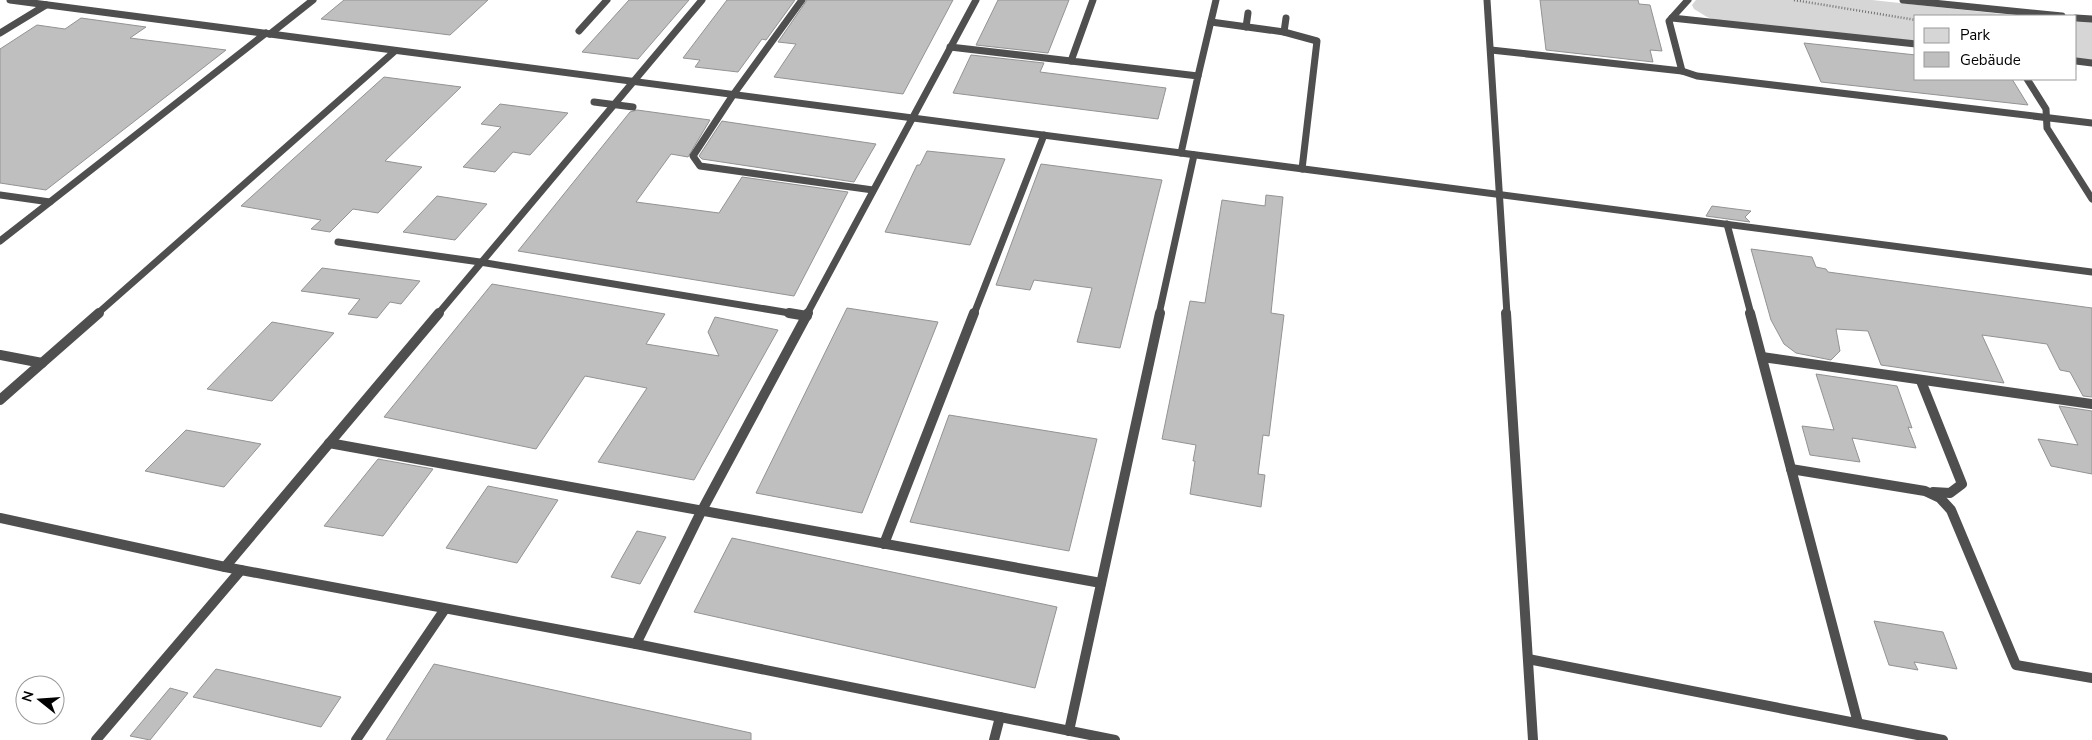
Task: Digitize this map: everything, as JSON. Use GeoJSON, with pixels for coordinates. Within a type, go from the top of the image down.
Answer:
{"type":"FeatureCollection","features":[{"type":"Feature","properties":{"kind":"lane"},"geometry":{"type":"LineString","coordinates":[[10,0],[2092,272]]}},
{"type":"Feature","properties":{"kind":"lane"},"geometry":{"type":"LineString","coordinates":[[56,6],[65,0]]}},
{"type":"Feature","properties":{"kind":"lane"},"geometry":{"type":"LineString","coordinates":[[0,241],[313,0]]}},
{"type":"Feature","properties":{"kind":"lane"},"geometry":{"type":"LineString","coordinates":[[579,31],[607,0]]}},
{"type":"Feature","properties":{"kind":"lane"},"geometry":{"type":"LineString","coordinates":[[225,567],[702,0]]}},
{"type":"Feature","properties":{"kind":"lane"},"geometry":{"type":"LineString","coordinates":[[802,0],[733,95],[693,156],[700,166],[873,190]]}},
{"type":"Feature","properties":{"kind":"lane"},"geometry":{"type":"LineString","coordinates":[[636,644],[701,512],[976,0]]}},
{"type":"Feature","properties":{"kind":"lane"},"geometry":{"type":"LineString","coordinates":[[1071,61],[1093,0]]}},
{"type":"Feature","properties":{"kind":"lane"},"geometry":{"type":"LineString","coordinates":[[1181,153],[1216,0]]}},
{"type":"Feature","properties":{"kind":"lane"},"geometry":{"type":"LineString","coordinates":[[1487,0],[1533,740]]}},
{"type":"Feature","properties":{"kind":"lane"},"geometry":{"type":"LineString","coordinates":[[1682,71],[1669,20],[1688,0]]}},
{"type":"Feature","properties":{"kind":"lane"},"geometry":{"type":"LineString","coordinates":[[1904,0],[2052,15]]}},
{"type":"Feature","properties":{"kind":"lane"},"geometry":{"type":"LineString","coordinates":[[0,33],[46,5]]}},
{"type":"Feature","properties":{"kind":"lane"},"geometry":{"type":"LineString","coordinates":[[1246,27],[1248,13]]}},
{"type":"Feature","properties":{"kind":"lane"},"geometry":{"type":"LineString","coordinates":[[1284,32],[1286,18]]}},
{"type":"Feature","properties":{"kind":"lane"},"geometry":{"type":"LineString","coordinates":[[1672,18],[1914,44]]}},
{"type":"Feature","properties":{"kind":"lane"},"geometry":{"type":"LineString","coordinates":[[2077,18],[2092,19]]}},
{"type":"Feature","properties":{"kind":"lane"},"geometry":{"type":"LineString","coordinates":[[1211,22],[1284,32],[1317,41],[1302,169]]}},
{"type":"Feature","properties":{"kind":"lane"},"geometry":{"type":"LineString","coordinates":[[950,47],[1198,76]]}},
{"type":"Feature","properties":{"kind":"lane"},"geometry":{"type":"LineString","coordinates":[[0,400],[395,50]]}},
{"type":"Feature","properties":{"kind":"lane"},"geometry":{"type":"LineString","coordinates":[[1490,50],[1682,71],[1697,76],[2092,122]]}},
{"type":"Feature","properties":{"kind":"lane"},"geometry":{"type":"LineString","coordinates":[[2077,61],[2092,63]]}},
{"type":"Feature","properties":{"kind":"lane"},"geometry":{"type":"LineString","coordinates":[[2028,80],[2046,109],[2047,128],[2092,199]]}},
{"type":"Feature","properties":{"kind":"lane"},"geometry":{"type":"LineString","coordinates":[[594,102],[633,107]]}},
{"type":"Feature","properties":{"kind":"lane"},"geometry":{"type":"LineString","coordinates":[[884,544],[1044,135]]}},
{"type":"Feature","properties":{"kind":"lane"},"geometry":{"type":"LineString","coordinates":[[1069,731],[1194,155]]}},
{"type":"Feature","properties":{"kind":"lane"},"geometry":{"type":"LineString","coordinates":[[0,195],[50,202]]}},
{"type":"Feature","properties":{"kind":"lane"},"geometry":{"type":"LineString","coordinates":[[1727,224],[1858,723]]}},
{"type":"Feature","properties":{"kind":"lane"},"geometry":{"type":"LineString","coordinates":[[338,242],[480,262],[806,316]]}},
{"type":"Feature","properties":{"kind":"lane"},"geometry":{"type":"LineString","coordinates":[[0,356],[42,362]]}},
{"type":"Feature","properties":{"kind":"lane"},"geometry":{"type":"LineString","coordinates":[[1762,358],[2092,404]]}},
{"type":"Feature","properties":{"kind":"lane"},"geometry":{"type":"LineString","coordinates":[[1791,469],[1925,491],[1950,493],[1962,484],[1921,381]]}},
{"type":"Feature","properties":{"kind":"lane"},"geometry":{"type":"LineString","coordinates":[[329,442],[701,512],[1101,583]]}},
{"type":"Feature","properties":{"kind":"lane"},"geometry":{"type":"LineString","coordinates":[[1925,491],[1940,498],[1951,510]]}},
{"type":"Feature","properties":{"kind":"lane"},"geometry":{"type":"LineString","coordinates":[[1950,493],[1951,510],[2016,665],[2092,678]]}},
{"type":"Feature","properties":{"kind":"lane"},"geometry":{"type":"LineString","coordinates":[[0,518],[225,567],[636,644],[1115,740]]}},
{"type":"Feature","properties":{"kind":"lane"},"geometry":{"type":"LineString","coordinates":[[96,740],[241,570]]}},
{"type":"Feature","properties":{"kind":"lane"},"geometry":{"type":"LineString","coordinates":[[356,740],[446,608]]}},
{"type":"Feature","properties":{"kind":"lane"},"geometry":{"type":"LineString","coordinates":[[1528,660],[1943,740]]}},
{"type":"Feature","properties":{"kind":"lane"},"geometry":{"type":"LineString","coordinates":[[994,740],[1000,717]]}},
{"type":"Feature","properties":{"kind":"path"},"geometry":{"type":"LineString","coordinates":[[1794,0],[1914,20]]}},
{"type":"Feature","properties":{"kind":"green space"},"geometry":{"type":"Polygon","coordinates":[[[1696,0],[1872,0],[2011,15],[1914,15],[1914,41],[1716,20],[1694,9],[1692,5],[1696,0]]]}},
{"type":"Feature","properties":{"kind":"green space"},"geometry":{"type":"Polygon","coordinates":[[[2092,21],[2092,60],[2077,58],[2077,22],[2092,21]]]}},
{"type":"Feature","properties":{"kind":"building"},"geometry":{"type":"Polygon","coordinates":[[[344,0],[488,0],[450,35],[321,19],[344,0]]]}},
{"type":"Feature","properties":{"kind":"building"},"geometry":{"type":"Polygon","coordinates":[[[629,0],[689,0],[638,59],[582,52],[629,0]]]}},
{"type":"Feature","properties":{"kind":"building"},"geometry":{"type":"Polygon","coordinates":[[[727,0],[795,0],[766,40],[762,39],[738,72],[695,67],[700,60],[683,58],[727,0]]]}},
{"type":"Feature","properties":{"kind":"building"},"geometry":{"type":"Polygon","coordinates":[[[807,0],[953,0],[903,94],[774,77],[796,44],[778,42],[807,0]]]}},
{"type":"Feature","properties":{"kind":"building"},"geometry":{"type":"Polygon","coordinates":[[[998,0],[1069,0],[1048,53],[976,45],[998,0]]]}},
{"type":"Feature","properties":{"kind":"building"},"geometry":{"type":"Polygon","coordinates":[[[1540,0],[1638,0],[1639,4],[1650,5],[1662,51],[1650,50],[1653,62],[1546,50],[1540,0]]]}},
{"type":"Feature","properties":{"kind":"building"},"geometry":{"type":"Polygon","coordinates":[[[81,18],[146,27],[130,38],[226,50],[46,190],[0,183],[0,49],[37,25],[65,29],[81,18]]]}},
{"type":"Feature","properties":{"kind":"building"},"geometry":{"type":"Polygon","coordinates":[[[1804,43],[1914,55],[1914,80],[2013,80],[2028,105],[1821,82],[1804,43]]]}},
{"type":"Feature","properties":{"kind":"building"},"geometry":{"type":"Polygon","coordinates":[[[971,55],[1044,63],[1040,72],[1166,88],[1158,119],[953,93],[971,55]]]}},
{"type":"Feature","properties":{"kind":"building"},"geometry":{"type":"Polygon","coordinates":[[[384,77],[461,87],[385,161],[422,167],[378,213],[353,209],[330,232],[311,229],[321,220],[241,206],[384,77]]]}},
{"type":"Feature","properties":{"kind":"building"},"geometry":{"type":"Polygon","coordinates":[[[500,104],[568,113],[530,155],[513,152],[495,172],[463,167],[501,127],[481,124],[500,104]]]}},
{"type":"Feature","properties":{"kind":"building"},"geometry":{"type":"Polygon","coordinates":[[[637,110],[710,120],[688,157],[671,154],[636,202],[719,213],[742,177],[848,192],[794,296],[518,251],[630,112],[637,110]]]}},
{"type":"Feature","properties":{"kind":"building"},"geometry":{"type":"Polygon","coordinates":[[[722,121],[876,144],[854,182],[702,159],[699,156],[722,121]]]}},
{"type":"Feature","properties":{"kind":"building"},"geometry":{"type":"Polygon","coordinates":[[[927,151],[1005,159],[970,245],[885,232],[917,165],[920,165],[927,151]]]}},
{"type":"Feature","properties":{"kind":"building"},"geometry":{"type":"Polygon","coordinates":[[[1041,164],[1162,180],[1120,348],[1077,342],[1092,288],[1034,280],[1030,290],[996,285],[1041,164]]]}},
{"type":"Feature","properties":{"kind":"building"},"geometry":{"type":"Polygon","coordinates":[[[1266,195],[1283,197],[1271,313],[1284,315],[1269,436],[1263,435],[1258,474],[1265,475],[1261,507],[1190,494],[1196,445],[1162,439],[1190,301],[1205,303],[1222,200],[1265,206],[1266,195]]]}},
{"type":"Feature","properties":{"kind":"building"},"geometry":{"type":"Polygon","coordinates":[[[437,196],[487,204],[455,240],[403,232],[437,196]]]}},
{"type":"Feature","properties":{"kind":"building"},"geometry":{"type":"Polygon","coordinates":[[[1712,206],[1751,211],[1745,217],[1750,222],[1706,216],[1712,206]]]}},
{"type":"Feature","properties":{"kind":"building"},"geometry":{"type":"Polygon","coordinates":[[[1751,249],[1812,257],[1816,267],[1826,269],[1828,272],[2092,308],[2092,397],[2083,396],[2070,372],[2060,370],[2047,344],[1982,335],[2004,383],[1881,365],[1868,331],[1836,329],[1840,351],[1831,360],[1796,353],[1784,344],[1771,320],[1751,249]]]}},
{"type":"Feature","properties":{"kind":"building"},"geometry":{"type":"Polygon","coordinates":[[[322,268],[420,281],[401,304],[390,302],[377,318],[348,314],[360,299],[301,291],[322,268]]]}},
{"type":"Feature","properties":{"kind":"building"},"geometry":{"type":"Polygon","coordinates":[[[492,284],[665,314],[646,344],[719,356],[708,332],[715,317],[778,330],[694,480],[598,462],[647,388],[585,376],[536,449],[384,417],[492,284]]]}},
{"type":"Feature","properties":{"kind":"building"},"geometry":{"type":"Polygon","coordinates":[[[847,308],[938,322],[862,513],[756,493],[847,308]]]}},
{"type":"Feature","properties":{"kind":"building"},"geometry":{"type":"Polygon","coordinates":[[[272,322],[334,333],[272,401],[207,389],[272,322]]]}},
{"type":"Feature","properties":{"kind":"building"},"geometry":{"type":"Polygon","coordinates":[[[1816,374],[1897,386],[1912,428],[1908,427],[1916,448],[1852,438],[1860,462],[1810,455],[1802,426],[1834,430],[1816,374]]]}},
{"type":"Feature","properties":{"kind":"building"},"geometry":{"type":"Polygon","coordinates":[[[2059,406],[2092,411],[2092,474],[2051,466],[2038,439],[2078,445],[2059,406]]]}},
{"type":"Feature","properties":{"kind":"building"},"geometry":{"type":"Polygon","coordinates":[[[949,415],[1097,439],[1069,551],[910,522],[949,415]]]}},
{"type":"Feature","properties":{"kind":"building"},"geometry":{"type":"Polygon","coordinates":[[[186,430],[261,444],[224,487],[145,471],[186,430]]]}},
{"type":"Feature","properties":{"kind":"building"},"geometry":{"type":"Polygon","coordinates":[[[378,459],[433,469],[383,536],[324,526],[378,459]]]}},
{"type":"Feature","properties":{"kind":"building"},"geometry":{"type":"Polygon","coordinates":[[[488,486],[558,500],[517,563],[446,548],[488,486]]]}},
{"type":"Feature","properties":{"kind":"building"},"geometry":{"type":"Polygon","coordinates":[[[637,531],[666,537],[640,584],[611,577],[637,531]]]}},
{"type":"Feature","properties":{"kind":"building"},"geometry":{"type":"Polygon","coordinates":[[[732,538],[1057,607],[1035,688],[694,612],[732,538]]]}},
{"type":"Feature","properties":{"kind":"building"},"geometry":{"type":"Polygon","coordinates":[[[1874,621],[1943,632],[1957,669],[1914,662],[1918,670],[1889,665],[1874,621]]]}},
{"type":"Feature","properties":{"kind":"building"},"geometry":{"type":"Polygon","coordinates":[[[434,664],[751,733],[751,740],[386,740],[434,664]]]}},
{"type":"Feature","properties":{"kind":"building"},"geometry":{"type":"Polygon","coordinates":[[[216,669],[341,697],[321,727],[193,697],[216,669]]]}},
{"type":"Feature","properties":{"kind":"building"},"geometry":{"type":"Polygon","coordinates":[[[170,688],[188,693],[150,740],[130,736],[170,688]]]}}]}
